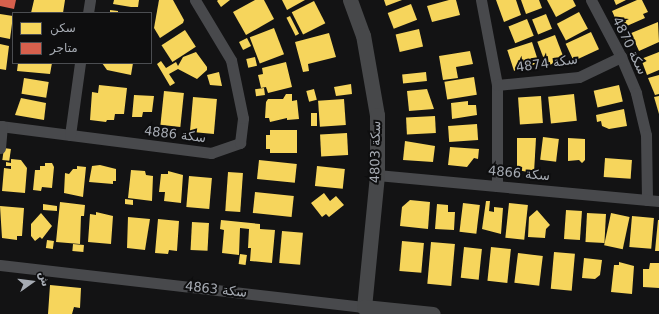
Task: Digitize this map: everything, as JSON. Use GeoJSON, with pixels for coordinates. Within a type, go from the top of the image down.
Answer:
{"type":"FeatureCollection","features":[{"type":"Feature","properties":{"kind":"street"},"geometry":{"type":"LineString","coordinates":[[88,12],[90,0]]}},
{"type":"Feature","properties":{"kind":"street","name":"سكة 4886"},"geometry":{"type":"LineString","coordinates":[[1,126],[211,153],[240,143],[243,118],[231,60],[195,0]]}},
{"type":"Feature","properties":{"kind":"street","name":"سكة 4803"},"geometry":{"type":"LineString","coordinates":[[350,0],[363,35],[372,75],[377,115],[377,175],[364,307]]}},
{"type":"Feature","properties":{"kind":"street"},"geometry":{"type":"LineString","coordinates":[[481,0],[497,85],[496,186]]}},
{"type":"Feature","properties":{"kind":"street","name":"سكة 4870"},"geometry":{"type":"LineString","coordinates":[[591,0],[621,57],[636,93],[646,135],[647,200]]}},
{"type":"Feature","properties":{"kind":"street","name":"سكة 4874"},"geometry":{"type":"LineString","coordinates":[[497,85],[579,76],[621,57]]}},
{"type":"Feature","properties":{"kind":"street"},"geometry":{"type":"LineString","coordinates":[[70,135],[80,64]]}},
{"type":"Feature","properties":{"kind":"street"},"geometry":{"type":"LineString","coordinates":[[0,148],[1,126]]}},
{"type":"Feature","properties":{"kind":"street","name":"سكة 4866"},"geometry":{"type":"LineString","coordinates":[[377,175],[659,201]]}},
{"type":"Feature","properties":{"kind":"street","name":"سكة 4863"},"geometry":{"type":"LineString","coordinates":[[0,266],[433,314]]}},
{"type":"Feature","properties":{"kind":"building: سكن"},"geometry":{"type":"Polygon","coordinates":[[[34,0],[65,0],[63,12],[31,12],[34,0]]]}},
{"type":"Feature","properties":{"kind":"building: سكن"},"geometry":{"type":"Polygon","coordinates":[[[114,0],[139,0],[138,7],[113,4],[114,0]]]}},
{"type":"Feature","properties":{"kind":"building: سكن"},"geometry":{"type":"Polygon","coordinates":[[[159,0],[173,0],[184,20],[183,23],[160,38],[154,28],[159,0]]]}},
{"type":"Feature","properties":{"kind":"building: سكن"},"geometry":{"type":"Polygon","coordinates":[[[218,0],[230,0],[221,7],[217,1],[218,0]]]}},
{"type":"Feature","properties":{"kind":"building: سكن"},"geometry":{"type":"Polygon","coordinates":[[[255,0],[264,0],[274,19],[246,35],[233,12],[255,0]]]}},
{"type":"Feature","properties":{"kind":"building: سكن"},"geometry":{"type":"Polygon","coordinates":[[[282,0],[305,0],[287,10],[282,0]]]}},
{"type":"Feature","properties":{"kind":"building: سكن"},"geometry":{"type":"Polygon","coordinates":[[[384,0],[402,0],[386,6],[384,0]]]}},
{"type":"Feature","properties":{"kind":"building: سكن"},"geometry":{"type":"Polygon","coordinates":[[[449,0],[456,0],[460,15],[432,22],[427,6],[449,0]]]}},
{"type":"Feature","properties":{"kind":"building: سكن"},"geometry":{"type":"Polygon","coordinates":[[[496,0],[516,0],[521,15],[504,22],[496,0]]]}},
{"type":"Feature","properties":{"kind":"building: سكن"},"geometry":{"type":"Polygon","coordinates":[[[521,0],[539,0],[542,8],[526,14],[521,0]]]}},
{"type":"Feature","properties":{"kind":"building: سكن"},"geometry":{"type":"Polygon","coordinates":[[[547,0],[573,0],[576,6],[556,17],[547,0]]]}},
{"type":"Feature","properties":{"kind":"building: سكن"},"geometry":{"type":"Polygon","coordinates":[[[614,0],[626,0],[616,5],[614,0]]]}},
{"type":"Feature","properties":{"kind":"building: سكن"},"geometry":{"type":"Polygon","coordinates":[[[637,0],[642,0],[648,12],[643,14],[645,18],[620,29],[612,11],[637,0]]]}},
{"type":"Feature","properties":{"kind":"building: سكن"},"geometry":{"type":"Polygon","coordinates":[[[314,1],[325,23],[303,35],[292,12],[314,1]]]}},
{"type":"Feature","properties":{"kind":"building: سكن"},"geometry":{"type":"Polygon","coordinates":[[[411,4],[417,20],[394,29],[388,13],[411,4]]]}},
{"type":"Feature","properties":{"kind":"building: سكن"},"geometry":{"type":"Polygon","coordinates":[[[110,10],[118,11],[118,12],[110,12],[110,10]]]}},
{"type":"Feature","properties":{"kind":"building: سكن"},"geometry":{"type":"Polygon","coordinates":[[[579,12],[588,29],[566,41],[557,24],[579,12]]]}},
{"type":"Feature","properties":{"kind":"building: سكن"},"geometry":{"type":"Polygon","coordinates":[[[0,14],[12,16],[10,39],[0,37],[0,14]]]}},
{"type":"Feature","properties":{"kind":"building: سكن"},"geometry":{"type":"Polygon","coordinates":[[[546,14],[552,29],[538,34],[532,20],[546,14]]]}},
{"type":"Feature","properties":{"kind":"building: سكن"},"geometry":{"type":"Polygon","coordinates":[[[290,16],[299,34],[296,36],[286,18],[290,16]]]}},
{"type":"Feature","properties":{"kind":"building: سكن"},"geometry":{"type":"Polygon","coordinates":[[[527,19],[534,36],[515,43],[508,26],[527,19]]]}},
{"type":"Feature","properties":{"kind":"building: سكن"},"geometry":{"type":"Polygon","coordinates":[[[658,22],[659,42],[639,51],[634,40],[626,43],[624,36],[658,22]]]}},
{"type":"Feature","properties":{"kind":"building: سكن"},"geometry":{"type":"Polygon","coordinates":[[[274,28],[284,54],[260,63],[250,37],[274,28]]]}},
{"type":"Feature","properties":{"kind":"building: سكن"},"geometry":{"type":"Polygon","coordinates":[[[419,29],[423,47],[400,52],[396,34],[419,29]]]}},
{"type":"Feature","properties":{"kind":"building: سكن"},"geometry":{"type":"Polygon","coordinates":[[[185,30],[196,47],[172,62],[162,45],[185,30]]]}},
{"type":"Feature","properties":{"kind":"building: سكن"},"geometry":{"type":"Polygon","coordinates":[[[591,32],[599,49],[574,61],[566,44],[591,32]]]}},
{"type":"Feature","properties":{"kind":"building: سكن"},"geometry":{"type":"Polygon","coordinates":[[[329,33],[336,57],[308,64],[309,71],[303,72],[295,42],[329,33]]]}},
{"type":"Feature","properties":{"kind":"building: سكن"},"geometry":{"type":"Polygon","coordinates":[[[555,35],[564,59],[547,66],[537,42],[555,35]]]}},
{"type":"Feature","properties":{"kind":"building: سكن"},"geometry":{"type":"Polygon","coordinates":[[[247,38],[251,46],[243,50],[239,42],[247,38]]]}},
{"type":"Feature","properties":{"kind":"building: سكن"},"geometry":{"type":"Polygon","coordinates":[[[532,42],[539,63],[514,71],[507,50],[532,42]]]}},
{"type":"Feature","properties":{"kind":"building: سكن"},"geometry":{"type":"Polygon","coordinates":[[[0,44],[9,46],[6,70],[0,69],[0,44]]]}},
{"type":"Feature","properties":{"kind":"building: سكن"},"geometry":{"type":"Polygon","coordinates":[[[470,51],[473,64],[456,67],[458,78],[443,80],[439,56],[470,51]]]}},
{"type":"Feature","properties":{"kind":"building: سكن"},"geometry":{"type":"Polygon","coordinates":[[[196,52],[207,67],[207,70],[197,79],[178,69],[169,74],[175,83],[170,86],[157,64],[161,61],[166,68],[176,62],[178,66],[183,57],[196,52]]]}},
{"type":"Feature","properties":{"kind":"building: سكن"},"geometry":{"type":"Polygon","coordinates":[[[659,52],[659,70],[647,75],[641,59],[659,52]]]}},
{"type":"Feature","properties":{"kind":"building: سكن"},"geometry":{"type":"Polygon","coordinates":[[[255,57],[257,66],[248,68],[246,59],[255,57]]]}},
{"type":"Feature","properties":{"kind":"building: سكن"},"geometry":{"type":"Polygon","coordinates":[[[286,62],[292,87],[268,93],[266,87],[261,88],[258,75],[263,74],[262,68],[286,62]]]}},
{"type":"Feature","properties":{"kind":"building: سكن"},"geometry":{"type":"Polygon","coordinates":[[[18,64],[52,64],[50,74],[17,71],[18,64]]]}},
{"type":"Feature","properties":{"kind":"building: سكن"},"geometry":{"type":"Polygon","coordinates":[[[103,64],[133,64],[131,75],[107,70],[103,64]]]}},
{"type":"Feature","properties":{"kind":"building: سكن"},"geometry":{"type":"Polygon","coordinates":[[[219,72],[222,86],[210,85],[207,75],[219,72]]]}},
{"type":"Feature","properties":{"kind":"building: سكن"},"geometry":{"type":"Polygon","coordinates":[[[426,72],[427,81],[403,83],[402,75],[426,72]]]}},
{"type":"Feature","properties":{"kind":"building: سكن"},"geometry":{"type":"Polygon","coordinates":[[[659,75],[659,94],[655,95],[648,78],[659,75]]]}},
{"type":"Feature","properties":{"kind":"building: سكن"},"geometry":{"type":"Polygon","coordinates":[[[474,77],[477,95],[447,99],[444,82],[474,77]]]}},
{"type":"Feature","properties":{"kind":"building: سكن"},"geometry":{"type":"Polygon","coordinates":[[[24,78],[49,82],[46,98],[21,94],[24,78]]]}},
{"type":"Feature","properties":{"kind":"building: سكن"},"geometry":{"type":"Polygon","coordinates":[[[351,84],[352,94],[336,96],[334,87],[351,84]]]}},
{"type":"Feature","properties":{"kind":"building: سكن"},"geometry":{"type":"Polygon","coordinates":[[[99,85],[127,88],[124,114],[115,114],[114,120],[107,120],[106,122],[90,120],[92,92],[98,93],[99,85]]]}},
{"type":"Feature","properties":{"kind":"building: سكن"},"geometry":{"type":"Polygon","coordinates":[[[619,85],[623,102],[597,107],[594,91],[619,85]]]}},
{"type":"Feature","properties":{"kind":"building: سكن"},"geometry":{"type":"Polygon","coordinates":[[[264,88],[265,95],[256,96],[255,89],[264,88]]]}},
{"type":"Feature","properties":{"kind":"building: سكن"},"geometry":{"type":"Polygon","coordinates":[[[314,89],[317,100],[309,102],[306,91],[314,89]]]}},
{"type":"Feature","properties":{"kind":"building: سكن"},"geometry":{"type":"Polygon","coordinates":[[[427,89],[434,109],[409,111],[407,91],[427,89]]]}},
{"type":"Feature","properties":{"kind":"building: سكن"},"geometry":{"type":"Polygon","coordinates":[[[164,91],[184,93],[180,127],[160,125],[164,91]]]}},
{"type":"Feature","properties":{"kind":"building: سكن"},"geometry":{"type":"Polygon","coordinates":[[[286,94],[292,94],[292,101],[297,100],[299,119],[287,120],[287,118],[270,122],[269,118],[265,118],[266,102],[268,99],[283,99],[286,94]]]}},
{"type":"Feature","properties":{"kind":"building: سكن"},"geometry":{"type":"Polygon","coordinates":[[[574,94],[577,121],[551,124],[548,97],[574,94]]]}},
{"type":"Feature","properties":{"kind":"building: سكن"},"geometry":{"type":"Polygon","coordinates":[[[134,95],[154,96],[152,112],[143,112],[142,117],[132,117],[134,95]]]}},
{"type":"Feature","properties":{"kind":"building: سكن"},"geometry":{"type":"Polygon","coordinates":[[[541,96],[543,123],[520,125],[518,98],[541,96]]]}},
{"type":"Feature","properties":{"kind":"building: سكن"},"geometry":{"type":"Polygon","coordinates":[[[659,96],[659,114],[654,97],[659,96]]]}},
{"type":"Feature","properties":{"kind":"building: سكن"},"geometry":{"type":"Polygon","coordinates":[[[193,97],[217,99],[214,134],[190,132],[193,97]]]}},
{"type":"Feature","properties":{"kind":"building: سكن"},"geometry":{"type":"Polygon","coordinates":[[[21,98],[46,103],[44,120],[15,115],[21,98]]]}},
{"type":"Feature","properties":{"kind":"building: سكن"},"geometry":{"type":"Polygon","coordinates":[[[344,99],[346,125],[320,127],[318,101],[344,99]]]}},
{"type":"Feature","properties":{"kind":"building: سكن"},"geometry":{"type":"Polygon","coordinates":[[[468,101],[468,105],[476,105],[477,115],[452,119],[451,103],[468,101]]]}},
{"type":"Feature","properties":{"kind":"building: سكن"},"geometry":{"type":"Polygon","coordinates":[[[624,109],[627,126],[609,129],[602,126],[601,121],[597,122],[596,115],[624,109]]]}},
{"type":"Feature","properties":{"kind":"building: سكن"},"geometry":{"type":"Polygon","coordinates":[[[311,113],[317,113],[317,126],[311,126],[311,113]]]}},
{"type":"Feature","properties":{"kind":"building: سكن"},"geometry":{"type":"Polygon","coordinates":[[[435,116],[436,133],[407,134],[406,118],[435,116]]]}},
{"type":"Feature","properties":{"kind":"building: سكن"},"geometry":{"type":"Polygon","coordinates":[[[477,124],[478,140],[449,142],[448,126],[477,124]]]}},
{"type":"Feature","properties":{"kind":"building: سكن"},"geometry":{"type":"Polygon","coordinates":[[[270,130],[297,130],[297,153],[270,153],[270,149],[266,149],[266,135],[270,135],[270,130]]]}},
{"type":"Feature","properties":{"kind":"building: سكن"},"geometry":{"type":"Polygon","coordinates":[[[347,133],[348,155],[321,156],[320,134],[347,133]]]}},
{"type":"Feature","properties":{"kind":"building: سكن"},"geometry":{"type":"Polygon","coordinates":[[[543,137],[559,139],[556,162],[540,160],[543,137]]]}},
{"type":"Feature","properties":{"kind":"building: سكن"},"geometry":{"type":"Polygon","coordinates":[[[517,138],[536,138],[534,173],[517,170],[517,138]]]}},
{"type":"Feature","properties":{"kind":"building: سكن"},"geometry":{"type":"Polygon","coordinates":[[[568,138],[585,139],[585,160],[582,163],[579,160],[568,161],[568,138]]]}},
{"type":"Feature","properties":{"kind":"building: سكن"},"geometry":{"type":"Polygon","coordinates":[[[405,141],[435,146],[433,162],[403,160],[405,141]]]}},
{"type":"Feature","properties":{"kind":"building: سكن"},"geometry":{"type":"Polygon","coordinates":[[[450,147],[479,149],[478,159],[474,158],[467,167],[448,165],[450,147]]]}},
{"type":"Feature","properties":{"kind":"building: سكن"},"geometry":{"type":"Polygon","coordinates":[[[4,148],[11,149],[9,161],[2,160],[4,148]]]}},
{"type":"Feature","properties":{"kind":"building: سكن"},"geometry":{"type":"Polygon","coordinates":[[[605,158],[632,160],[631,179],[604,177],[605,158]]]}},
{"type":"Feature","properties":{"kind":"building: سكن"},"geometry":{"type":"Polygon","coordinates":[[[11,159],[21,160],[27,168],[25,193],[2,191],[4,168],[11,169],[11,166],[6,166],[6,162],[11,163],[11,159]]]}},
{"type":"Feature","properties":{"kind":"building: سكن"},"geometry":{"type":"Polygon","coordinates":[[[259,160],[297,164],[295,183],[257,179],[259,160]]]}},
{"type":"Feature","properties":{"kind":"building: سكن"},"geometry":{"type":"Polygon","coordinates":[[[45,163],[52,163],[54,167],[52,188],[42,187],[41,191],[33,190],[35,170],[40,170],[40,166],[45,166],[45,163]]]}},
{"type":"Feature","properties":{"kind":"building: سكن"},"geometry":{"type":"Polygon","coordinates":[[[100,165],[116,169],[116,181],[113,181],[113,184],[89,182],[92,166],[100,165]]]}},
{"type":"Feature","properties":{"kind":"building: سكن"},"geometry":{"type":"Polygon","coordinates":[[[77,166],[86,167],[83,197],[64,193],[65,173],[69,174],[73,169],[77,169],[77,166]]]}},
{"type":"Feature","properties":{"kind":"building: سكن"},"geometry":{"type":"Polygon","coordinates":[[[317,166],[345,169],[343,189],[315,186],[317,166]]]}},
{"type":"Feature","properties":{"kind":"building: سكن"},"geometry":{"type":"Polygon","coordinates":[[[131,170],[145,171],[146,175],[153,176],[152,201],[128,198],[131,170]]]}},
{"type":"Feature","properties":{"kind":"building: سكن"},"geometry":{"type":"Polygon","coordinates":[[[168,171],[183,175],[181,203],[164,201],[165,192],[159,192],[161,174],[168,174],[168,171]]]}},
{"type":"Feature","properties":{"kind":"building: سكن"},"geometry":{"type":"Polygon","coordinates":[[[228,172],[243,173],[240,212],[225,211],[228,172]]]}},
{"type":"Feature","properties":{"kind":"building: سكن"},"geometry":{"type":"Polygon","coordinates":[[[189,176],[212,178],[209,209],[186,207],[189,176]]]}},
{"type":"Feature","properties":{"kind":"building: سكن"},"geometry":{"type":"Polygon","coordinates":[[[255,192],[294,196],[292,217],[253,213],[255,192]]]}},
{"type":"Feature","properties":{"kind":"building: سكن"},"geometry":{"type":"Polygon","coordinates":[[[324,193],[330,201],[336,196],[344,205],[329,217],[326,214],[322,217],[311,203],[324,193]]]}},
{"type":"Feature","properties":{"kind":"building: سكن"},"geometry":{"type":"Polygon","coordinates":[[[125,199],[133,200],[133,205],[125,204],[125,199]]]}},
{"type":"Feature","properties":{"kind":"building: سكن"},"geometry":{"type":"Polygon","coordinates":[[[410,200],[430,202],[428,229],[400,226],[402,207],[410,200]]]}},
{"type":"Feature","properties":{"kind":"building: سكن"},"geometry":{"type":"Polygon","coordinates":[[[486,201],[490,201],[489,211],[494,212],[494,207],[503,208],[501,234],[482,229],[486,201]]]}},
{"type":"Feature","properties":{"kind":"building: سكن"},"geometry":{"type":"Polygon","coordinates":[[[60,202],[85,205],[84,216],[81,216],[80,244],[56,242],[60,202]]]}},
{"type":"Feature","properties":{"kind":"building: سكن"},"geometry":{"type":"Polygon","coordinates":[[[463,203],[480,205],[476,234],[459,232],[463,203]]]}},
{"type":"Feature","properties":{"kind":"building: سكن"},"geometry":{"type":"Polygon","coordinates":[[[509,203],[528,205],[524,240],[505,238],[509,203]]]}},
{"type":"Feature","properties":{"kind":"building: سكن"},"geometry":{"type":"Polygon","coordinates":[[[43,204],[57,206],[57,211],[43,210],[43,204]]]}},
{"type":"Feature","properties":{"kind":"building: سكن"},"geometry":{"type":"Polygon","coordinates":[[[437,204],[448,205],[448,212],[455,212],[454,230],[435,229],[437,204]]]}},
{"type":"Feature","properties":{"kind":"building: سكن"},"geometry":{"type":"Polygon","coordinates":[[[0,206],[24,208],[22,236],[17,236],[17,240],[2,238],[0,206]]]}},
{"type":"Feature","properties":{"kind":"building: سكن"},"geometry":{"type":"Polygon","coordinates":[[[537,210],[550,225],[546,229],[545,238],[528,237],[529,217],[537,210]]]}},
{"type":"Feature","properties":{"kind":"building: سكن"},"geometry":{"type":"Polygon","coordinates":[[[566,210],[582,211],[580,240],[564,239],[566,210]]]}},
{"type":"Feature","properties":{"kind":"building: سكن"},"geometry":{"type":"Polygon","coordinates":[[[96,212],[113,216],[111,244],[88,242],[90,214],[96,215],[96,212]]]}},
{"type":"Feature","properties":{"kind":"building: سكن"},"geometry":{"type":"Polygon","coordinates":[[[41,213],[52,226],[42,239],[40,237],[35,241],[31,236],[31,224],[41,213]]]}},
{"type":"Feature","properties":{"kind":"building: سكن"},"geometry":{"type":"Polygon","coordinates":[[[587,213],[606,214],[604,243],[585,242],[587,213]]]}},
{"type":"Feature","properties":{"kind":"building: سكن"},"geometry":{"type":"Polygon","coordinates":[[[611,213],[630,217],[623,249],[604,245],[611,213]]]}},
{"type":"Feature","properties":{"kind":"building: سكن"},"geometry":{"type":"Polygon","coordinates":[[[632,216],[654,218],[651,249],[629,247],[632,216]]]}},
{"type":"Feature","properties":{"kind":"building: سكن"},"geometry":{"type":"Polygon","coordinates":[[[128,217],[150,219],[145,250],[127,248],[128,217]]]}},
{"type":"Feature","properties":{"kind":"building: سكن"},"geometry":{"type":"Polygon","coordinates":[[[158,219],[179,221],[177,251],[169,250],[168,254],[155,253],[158,219]]]}},
{"type":"Feature","properties":{"kind":"building: سكن"},"geometry":{"type":"Polygon","coordinates":[[[221,220],[260,224],[260,229],[275,230],[272,263],[250,261],[251,248],[248,248],[249,229],[240,228],[239,255],[222,253],[224,230],[220,229],[221,220]]]}},
{"type":"Feature","properties":{"kind":"building: سكن"},"geometry":{"type":"Polygon","coordinates":[[[658,220],[659,251],[655,251],[658,220]]]}},
{"type":"Feature","properties":{"kind":"building: سكن"},"geometry":{"type":"Polygon","coordinates":[[[192,222],[209,223],[208,251],[191,250],[192,222]]]}},
{"type":"Feature","properties":{"kind":"building: سكن"},"geometry":{"type":"Polygon","coordinates":[[[282,231],[303,233],[300,265],[279,263],[282,231]]]}},
{"type":"Feature","properties":{"kind":"building: سكن"},"geometry":{"type":"Polygon","coordinates":[[[47,240],[54,241],[53,249],[46,248],[47,240]]]}},
{"type":"Feature","properties":{"kind":"building: سكن"},"geometry":{"type":"Polygon","coordinates":[[[402,241],[424,243],[421,273],[399,271],[402,241]]]}},
{"type":"Feature","properties":{"kind":"building: سكن"},"geometry":{"type":"Polygon","coordinates":[[[431,242],[455,244],[451,286],[427,284],[431,242]]]}},
{"type":"Feature","properties":{"kind":"building: سكن"},"geometry":{"type":"Polygon","coordinates":[[[73,244],[84,245],[83,252],[72,251],[73,244]]]}},
{"type":"Feature","properties":{"kind":"building: سكن"},"geometry":{"type":"Polygon","coordinates":[[[464,247],[482,249],[479,280],[461,278],[464,247]]]}},
{"type":"Feature","properties":{"kind":"building: سكن"},"geometry":{"type":"Polygon","coordinates":[[[491,247],[511,249],[507,283],[487,281],[491,247]]]}},
{"type":"Feature","properties":{"kind":"building: سكن"},"geometry":{"type":"Polygon","coordinates":[[[554,252],[575,254],[572,291],[551,289],[554,252]]]}},
{"type":"Feature","properties":{"kind":"building: سكن"},"geometry":{"type":"Polygon","coordinates":[[[518,253],[543,256],[539,286],[514,283],[518,253]]]}},
{"type":"Feature","properties":{"kind":"building: سكن"},"geometry":{"type":"Polygon","coordinates":[[[240,254],[247,255],[246,265],[239,264],[240,254]]]}},
{"type":"Feature","properties":{"kind":"building: سكن"},"geometry":{"type":"Polygon","coordinates":[[[584,258],[602,260],[600,275],[595,279],[582,278],[584,258]]]}},
{"type":"Feature","properties":{"kind":"building: سكن"},"geometry":{"type":"Polygon","coordinates":[[[619,262],[634,266],[632,294],[611,292],[614,265],[619,265],[619,262]]]}},
{"type":"Feature","properties":{"kind":"building: سكن"},"geometry":{"type":"Polygon","coordinates":[[[650,263],[659,263],[659,288],[643,287],[643,269],[649,269],[650,263]]]}},
{"type":"Feature","properties":{"kind":"building: سكن"},"geometry":{"type":"Polygon","coordinates":[[[50,285],[81,288],[80,308],[74,307],[72,314],[48,314],[50,285]]]}},
{"type":"Feature","properties":{"kind":"building: متاجر"},"geometry":{"type":"Polygon","coordinates":[[[0,0],[16,0],[14,9],[0,6],[0,0]]]}}]}
